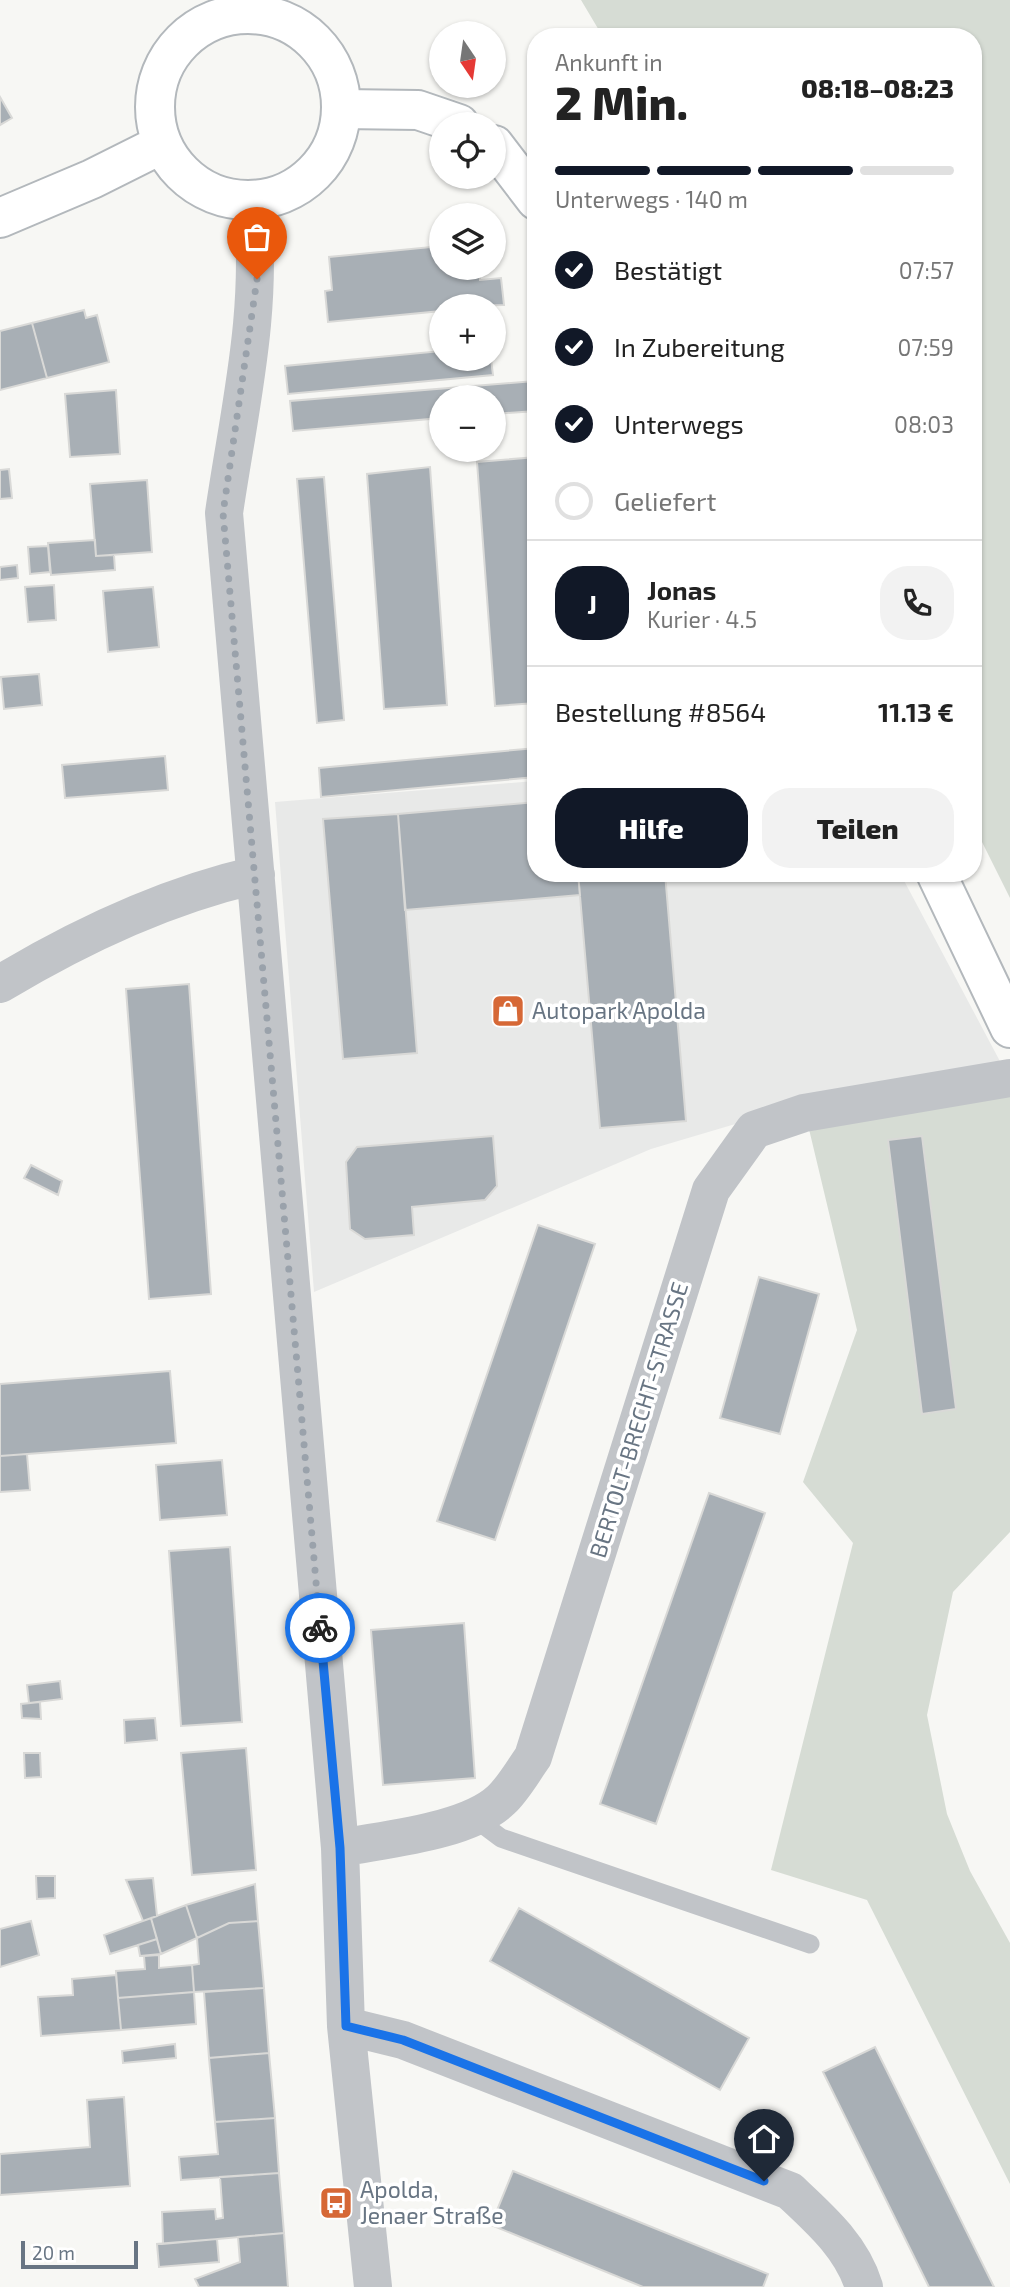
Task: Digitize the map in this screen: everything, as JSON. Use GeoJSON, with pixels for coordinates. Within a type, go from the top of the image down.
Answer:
{"type":"FeatureCollection","features":[{"type":"Feature","properties":{"kind":"main road"},"geometry":{"type":"LineString","coordinates":[[236,7],[290,23],[311,38],[328,58],[338,83],[342,109],[337,136],[324,162],[304,181],[279,195],[251,200],[223,197],[198,185],[177,167],[162,144],[156,106],[157,87],[167,60],[186,38],[236,7]]}},
{"type":"Feature","properties":{"kind":"main road"},"geometry":{"type":"LineString","coordinates":[[342,109],[418,110],[429,114]]}},
{"type":"Feature","properties":{"kind":"main road"},"geometry":{"type":"LineString","coordinates":[[0,218],[92,179],[162,144]]}},
{"type":"Feature","properties":{"kind":"main road"},"geometry":{"type":"LineString","coordinates":[[506,161],[527,189]]}},
{"type":"Feature","properties":{"kind":"main road"},"geometry":{"type":"LineString","coordinates":[[940,882],[1010,1028]]}},
{"type":"Feature","properties":{"kind":"street"},"geometry":{"type":"LineString","coordinates":[[251,200],[256,257],[254,309],[223,513],[340,1848],[346,2026],[373,2287]]}},
{"type":"Feature","properties":{"kind":"street"},"geometry":{"type":"LineString","coordinates":[[0,984],[67,944],[156,906],[217,884],[256,875]]}},
{"type":"Feature","properties":{"kind":"street","name":"BERTOLT-BRECHT-STRASSE"},"geometry":{"type":"LineString","coordinates":[[340,1848],[449,1826],[473,1817],[500,1801],[533,1757],[711,1190],[754,1130],[804,1113],[1010,1079]]}},
{"type":"Feature","properties":{"kind":"street"},"geometry":{"type":"LineString","coordinates":[[346,2026],[403,2040],[790,2191],[829,2227],[859,2272],[864,2287]]}},
{"type":"Feature","properties":{"kind":"lane"},"geometry":{"type":"LineString","coordinates":[[473,1817],[501,1838],[810,1944]]}},
{"type":"Feature","properties":{"kind":"shaded area"},"geometry":{"type":"Polygon","coordinates":[[[581,0],[1010,0],[1010,898],[982,842],[982,28],[598,28],[581,0]]]}},
{"type":"Feature","properties":{"kind":"shaded area"},"geometry":{"type":"Polygon","coordinates":[[[527,782],[527,882],[905,882],[1003,1067],[803,1104],[651,1149],[314,1292],[275,802],[527,782]]]}},
{"type":"Feature","properties":{"kind":"shaded area"},"geometry":{"type":"Polygon","coordinates":[[[1010,1079],[1010,1532],[953,1592],[927,1715],[947,1814],[970,1871],[1010,1943],[1010,2184],[867,1900],[771,1870],[853,1543],[803,1482],[857,1330],[803,1104],[1010,1079]]]}},
{"type":"Feature","properties":{"kind":"building"},"geometry":{"type":"Polygon","coordinates":[[[0,97],[12,118],[0,125],[0,97]]]}},
{"type":"Feature","properties":{"kind":"building"},"geometry":{"type":"Polygon","coordinates":[[[429,247],[429,280],[501,280],[503,294],[429,294],[429,312],[328,322],[325,291],[332,290],[329,257],[429,247]]]}},
{"type":"Feature","properties":{"kind":"building"},"geometry":{"type":"Polygon","coordinates":[[[84,310],[86,318],[97,315],[109,362],[47,378],[32,323],[84,310]]]}},
{"type":"Feature","properties":{"kind":"building"},"geometry":{"type":"Polygon","coordinates":[[[32,323],[47,378],[0,390],[0,331],[32,323]]]}},
{"type":"Feature","properties":{"kind":"building"},"geometry":{"type":"Polygon","coordinates":[[[429,352],[429,371],[492,371],[493,375],[288,394],[285,366],[429,352]]]}},
{"type":"Feature","properties":{"kind":"building"},"geometry":{"type":"Polygon","coordinates":[[[527,382],[527,412],[506,413],[506,385],[485,385],[527,382]]]}},
{"type":"Feature","properties":{"kind":"building"},"geometry":{"type":"Polygon","coordinates":[[[116,390],[120,454],[70,457],[65,394],[116,390]]]}},
{"type":"Feature","properties":{"kind":"building"},"geometry":{"type":"Polygon","coordinates":[[[429,390],[429,419],[293,431],[290,401],[429,390]]]}},
{"type":"Feature","properties":{"kind":"building"},"geometry":{"type":"Polygon","coordinates":[[[527,458],[527,704],[495,706],[477,462],[506,462],[506,460],[527,458]]]}},
{"type":"Feature","properties":{"kind":"building"},"geometry":{"type":"Polygon","coordinates":[[[430,467],[447,705],[384,709],[367,474],[430,467]]]}},
{"type":"Feature","properties":{"kind":"building"},"geometry":{"type":"Polygon","coordinates":[[[9,469],[12,498],[0,499],[0,470],[9,469]]]}},
{"type":"Feature","properties":{"kind":"building"},"geometry":{"type":"Polygon","coordinates":[[[324,477],[344,720],[317,723],[297,479],[324,477]]]}},
{"type":"Feature","properties":{"kind":"building"},"geometry":{"type":"Polygon","coordinates":[[[147,480],[152,552],[96,556],[90,484],[147,480]]]}},
{"type":"Feature","properties":{"kind":"building"},"geometry":{"type":"Polygon","coordinates":[[[95,540],[96,556],[114,555],[115,570],[51,575],[48,543],[95,540]]]}},
{"type":"Feature","properties":{"kind":"building"},"geometry":{"type":"Polygon","coordinates":[[[48,546],[50,572],[30,574],[28,547],[48,546]]]}},
{"type":"Feature","properties":{"kind":"building"},"geometry":{"type":"Polygon","coordinates":[[[17,565],[18,578],[0,580],[0,567],[17,565]]]}},
{"type":"Feature","properties":{"kind":"building"},"geometry":{"type":"Polygon","coordinates":[[[54,585],[56,620],[28,622],[25,587],[54,585]]]}},
{"type":"Feature","properties":{"kind":"building"},"geometry":{"type":"Polygon","coordinates":[[[153,587],[159,647],[108,652],[103,591],[153,587]]]}},
{"type":"Feature","properties":{"kind":"building"},"geometry":{"type":"Polygon","coordinates":[[[39,674],[42,705],[4,709],[1,677],[39,674]]]}},
{"type":"Feature","properties":{"kind":"building"},"geometry":{"type":"Polygon","coordinates":[[[527,749],[527,778],[321,797],[319,768],[527,749]]]}},
{"type":"Feature","properties":{"kind":"building"},"geometry":{"type":"Polygon","coordinates":[[[165,756],[168,790],[65,798],[62,765],[165,756]]]}},
{"type":"Feature","properties":{"kind":"building"},"geometry":{"type":"Polygon","coordinates":[[[527,803],[527,882],[579,882],[580,895],[405,910],[398,814],[527,803]]]}},
{"type":"Feature","properties":{"kind":"building"},"geometry":{"type":"Polygon","coordinates":[[[398,814],[417,1053],[343,1059],[323,819],[398,814]]]}},
{"type":"Feature","properties":{"kind":"building"},"geometry":{"type":"Polygon","coordinates":[[[579,882],[666,882],[686,1121],[600,1128],[579,882]]]}},
{"type":"Feature","properties":{"kind":"building"},"geometry":{"type":"Polygon","coordinates":[[[189,984],[211,1294],[149,1299],[126,989],[189,984]]]}},
{"type":"Feature","properties":{"kind":"building"},"geometry":{"type":"Polygon","coordinates":[[[493,1136],[497,1186],[485,1200],[412,1207],[414,1235],[365,1239],[350,1229],[346,1162],[357,1147],[493,1136]]]}},
{"type":"Feature","properties":{"kind":"building"},"geometry":{"type":"Polygon","coordinates":[[[922,1136],[956,1409],[922,1414],[888,1140],[922,1136]]]}},
{"type":"Feature","properties":{"kind":"building"},"geometry":{"type":"Polygon","coordinates":[[[31,1165],[62,1181],[58,1195],[24,1178],[31,1165]]]}},
{"type":"Feature","properties":{"kind":"building"},"geometry":{"type":"Polygon","coordinates":[[[538,1225],[595,1244],[495,1540],[437,1521],[538,1225]]]}},
{"type":"Feature","properties":{"kind":"building"},"geometry":{"type":"Polygon","coordinates":[[[759,1277],[819,1294],[780,1434],[720,1418],[759,1277]]]}},
{"type":"Feature","properties":{"kind":"building"},"geometry":{"type":"Polygon","coordinates":[[[170,1371],[176,1443],[0,1456],[0,1384],[170,1371]]]}},
{"type":"Feature","properties":{"kind":"building"},"geometry":{"type":"Polygon","coordinates":[[[27,1454],[30,1490],[0,1492],[0,1456],[27,1454]]]}},
{"type":"Feature","properties":{"kind":"building"},"geometry":{"type":"Polygon","coordinates":[[[222,1460],[227,1515],[160,1520],[156,1465],[222,1460]]]}},
{"type":"Feature","properties":{"kind":"building"},"geometry":{"type":"Polygon","coordinates":[[[709,1493],[765,1513],[656,1824],[600,1804],[709,1493]]]}},
{"type":"Feature","properties":{"kind":"building"},"geometry":{"type":"Polygon","coordinates":[[[230,1547],[242,1722],[181,1726],[169,1551],[230,1547]]]}},
{"type":"Feature","properties":{"kind":"building"},"geometry":{"type":"Polygon","coordinates":[[[464,1623],[475,1778],[383,1785],[371,1630],[464,1623]]]}},
{"type":"Feature","properties":{"kind":"building"},"geometry":{"type":"Polygon","coordinates":[[[60,1681],[62,1699],[29,1703],[27,1685],[60,1681]]]}},
{"type":"Feature","properties":{"kind":"building"},"geometry":{"type":"Polygon","coordinates":[[[40,1702],[41,1719],[22,1718],[21,1704],[40,1702]]]}},
{"type":"Feature","properties":{"kind":"building"},"geometry":{"type":"Polygon","coordinates":[[[155,1718],[157,1740],[125,1743],[124,1720],[155,1718]]]}},
{"type":"Feature","properties":{"kind":"building"},"geometry":{"type":"Polygon","coordinates":[[[246,1748],[256,1870],[192,1875],[181,1753],[246,1748]]]}},
{"type":"Feature","properties":{"kind":"building"},"geometry":{"type":"Polygon","coordinates":[[[24,1753],[40,1753],[41,1777],[25,1778],[24,1753]]]}},
{"type":"Feature","properties":{"kind":"building"},"geometry":{"type":"Polygon","coordinates":[[[36,1876],[55,1876],[55,1898],[37,1899],[36,1876]]]}},
{"type":"Feature","properties":{"kind":"building"},"geometry":{"type":"Polygon","coordinates":[[[153,1878],[157,1916],[143,1921],[126,1880],[153,1878]]]}},
{"type":"Feature","properties":{"kind":"building"},"geometry":{"type":"Polygon","coordinates":[[[255,1884],[258,1921],[229,1923],[197,1938],[186,1905],[255,1884]]]}},
{"type":"Feature","properties":{"kind":"building"},"geometry":{"type":"Polygon","coordinates":[[[186,1905],[197,1938],[161,1954],[151,1918],[186,1905]]]}},
{"type":"Feature","properties":{"kind":"building"},"geometry":{"type":"Polygon","coordinates":[[[519,1908],[749,2038],[720,2090],[490,1961],[519,1908]]]}},
{"type":"Feature","properties":{"kind":"building"},"geometry":{"type":"Polygon","coordinates":[[[151,1918],[157,1939],[110,1954],[104,1935],[151,1918]]]}},
{"type":"Feature","properties":{"kind":"building"},"geometry":{"type":"Polygon","coordinates":[[[31,1921],[39,1955],[0,1967],[0,1929],[31,1921]]]}},
{"type":"Feature","properties":{"kind":"building"},"geometry":{"type":"Polygon","coordinates":[[[258,1921],[264,1988],[194,1992],[192,1965],[199,1964],[197,1938],[229,1923],[258,1921]]]}},
{"type":"Feature","properties":{"kind":"building"},"geometry":{"type":"Polygon","coordinates":[[[157,1939],[161,1954],[140,1956],[138,1945],[157,1939]]]}},
{"type":"Feature","properties":{"kind":"building"},"geometry":{"type":"Polygon","coordinates":[[[159,1955],[159,1968],[192,1965],[194,1992],[118,1998],[116,1971],[145,1969],[144,1956],[159,1955]]]}},
{"type":"Feature","properties":{"kind":"building"},"geometry":{"type":"Polygon","coordinates":[[[116,1975],[121,2030],[41,2036],[38,1997],[73,1995],[72,1979],[116,1975]]]}},
{"type":"Feature","properties":{"kind":"building"},"geometry":{"type":"Polygon","coordinates":[[[264,1988],[269,2053],[209,2058],[204,1992],[264,1988]]]}},
{"type":"Feature","properties":{"kind":"building"},"geometry":{"type":"Polygon","coordinates":[[[194,1992],[196,2024],[121,2030],[118,1998],[194,1992]]]}},
{"type":"Feature","properties":{"kind":"building"},"geometry":{"type":"Polygon","coordinates":[[[175,2044],[176,2058],[123,2063],[122,2051],[175,2044]]]}},
{"type":"Feature","properties":{"kind":"building"},"geometry":{"type":"Polygon","coordinates":[[[875,2047],[994,2287],[929,2287],[823,2072],[875,2047]]]}},
{"type":"Feature","properties":{"kind":"building"},"geometry":{"type":"Polygon","coordinates":[[[269,2053],[275,2118],[215,2122],[209,2058],[269,2053]]]}},
{"type":"Feature","properties":{"kind":"building"},"geometry":{"type":"Polygon","coordinates":[[[124,2097],[130,2186],[0,2195],[0,2154],[90,2147],[87,2100],[124,2097]]]}},
{"type":"Feature","properties":{"kind":"building"},"geometry":{"type":"Polygon","coordinates":[[[275,2118],[279,2173],[181,2180],[179,2157],[218,2154],[215,2122],[275,2118]]]}},
{"type":"Feature","properties":{"kind":"building"},"geometry":{"type":"Polygon","coordinates":[[[513,2171],[768,2274],[763,2287],[643,2287],[491,2225],[513,2171]]]}},
{"type":"Feature","properties":{"kind":"building"},"geometry":{"type":"Polygon","coordinates":[[[279,2173],[284,2233],[163,2244],[162,2212],[215,2209],[216,2219],[223,2218],[220,2177],[279,2173]]]}},
{"type":"Feature","properties":{"kind":"building"},"geometry":{"type":"Polygon","coordinates":[[[284,2233],[288,2287],[199,2287],[195,2279],[240,2262],[238,2237],[284,2233]]]}},
{"type":"Feature","properties":{"kind":"building"},"geometry":{"type":"Polygon","coordinates":[[[217,2239],[219,2262],[159,2267],[157,2244],[217,2239]]]}},
{"type":"Feature","properties":{"kind":"way so far"},"geometry":{"type":"LineString","coordinates":[[257,279],[223,513],[246,751],[320,1628]]}},
{"type":"Feature","properties":{"kind":"place","name":"Autopark Apolda"},"geometry":{"type":"Point","coordinates":[508,1011]}},
{"type":"Feature","properties":{"kind":"place","name":"Apolda, Jenaer Straße"},"geometry":{"type":"Point","coordinates":[336,2203]}},
{"type":"Feature","properties":{"kind":"route"},"geometry":{"type":"LineString","coordinates":[[320,1628],[340,1848],[346,2026],[403,2040],[764,2181]]}}]}
